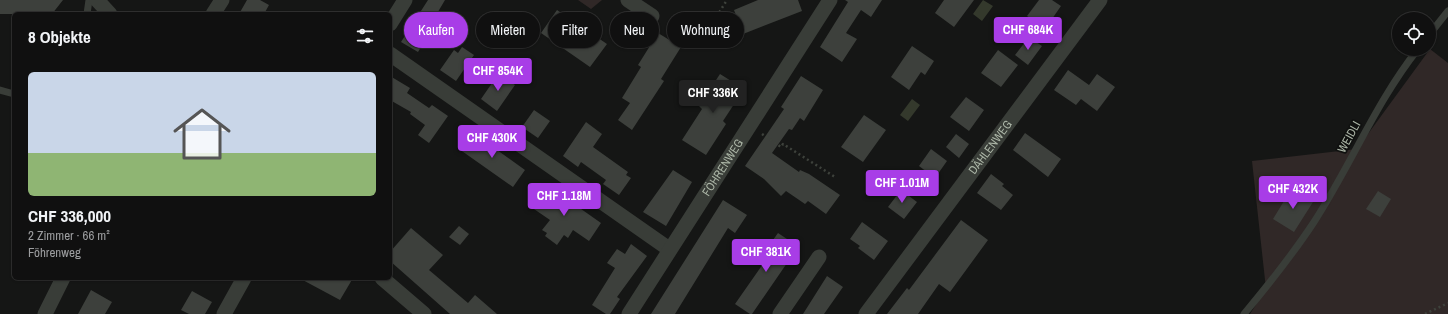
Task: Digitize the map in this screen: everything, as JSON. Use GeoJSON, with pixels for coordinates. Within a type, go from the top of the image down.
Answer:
{"type":"FeatureCollection","features":[{"type":"Feature","properties":{"kind":"street"},"geometry":{"type":"LineString","coordinates":[[97,0],[108,12]]}},
{"type":"Feature","properties":{"kind":"street"},"geometry":{"type":"LineString","coordinates":[[214,12],[222,0]]}},
{"type":"Feature","properties":{"kind":"street"},"geometry":{"type":"LineString","coordinates":[[392,21],[405,0]]}},
{"type":"Feature","properties":{"kind":"street"},"geometry":{"type":"LineString","coordinates":[[628,0],[646,12]]}},
{"type":"Feature","properties":{"kind":"street","name":"FÖHRENWEG"},"geometry":{"type":"LineString","coordinates":[[629,314],[749,124],[830,0]]}},
{"type":"Feature","properties":{"kind":"street","name":"DÄHLENWEG"},"geometry":{"type":"LineString","coordinates":[[866,314],[1100,0]]}},
{"type":"Feature","properties":{"kind":"street"},"geometry":{"type":"LineString","coordinates":[[392,55],[669,249]]}},
{"type":"Feature","properties":{"kind":"street"},"geometry":{"type":"LineString","coordinates":[[780,314],[820,257]]}},
{"type":"Feature","properties":{"kind":"street"},"geometry":{"type":"LineString","coordinates":[[45,314],[62,280]]}},
{"type":"Feature","properties":{"kind":"street"},"geometry":{"type":"LineString","coordinates":[[224,314],[243,280]]}},
{"type":"Feature","properties":{"kind":"street"},"geometry":{"type":"LineString","coordinates":[[384,280],[424,314]]}},
{"type":"Feature","properties":{"kind":"lane"},"geometry":{"type":"LineString","coordinates":[[88,12],[89,0]]}},
{"type":"Feature","properties":{"kind":"lane"},"geometry":{"type":"LineString","coordinates":[[1436,26],[1448,11]]}},
{"type":"Feature","properties":{"kind":"lane","name":"WEIDLI"},"geometry":{"type":"LineString","coordinates":[[1244,314],[1282,267],[1314,221],[1377,109],[1413,56]]}},
{"type":"Feature","properties":{"kind":"lane"},"geometry":{"type":"LineString","coordinates":[[0,90],[12,93]]}},
{"type":"Feature","properties":{"kind":"path"},"geometry":{"type":"LineString","coordinates":[[719,12],[727,0]]}},
{"type":"Feature","properties":{"kind":"path"},"geometry":{"type":"LineString","coordinates":[[749,124],[781,147],[783,144],[835,177]]}},
{"type":"Feature","properties":{"kind":"path"},"geometry":{"type":"LineString","coordinates":[[1425,314],[1448,303]]}},
{"type":"Feature","properties":{"kind":"shaded area"},"geometry":{"type":"Polygon","coordinates":[[[578,0],[602,0],[591,9],[578,0]]]}},
{"type":"Feature","properties":{"kind":"shaded area"},"geometry":{"type":"Polygon","coordinates":[[[983,0],[993,6],[982,21],[973,14],[983,0]]]}},
{"type":"Feature","properties":{"kind":"shaded area"},"geometry":{"type":"Polygon","coordinates":[[[1436,54],[1448,63],[1448,314],[1250,314],[1266,289],[1252,161],[1357,149],[1425,56],[1436,56],[1436,54]]]}},
{"type":"Feature","properties":{"kind":"shaded area"},"geometry":{"type":"Polygon","coordinates":[[[912,99],[920,105],[908,121],[900,115],[912,99]]]}},
{"type":"Feature","properties":{"kind":"building"},"geometry":{"type":"Polygon","coordinates":[[[0,0],[63,0],[54,12],[12,12],[12,14],[0,14],[0,0]]]}},
{"type":"Feature","properties":{"kind":"building"},"geometry":{"type":"Polygon","coordinates":[[[247,0],[260,0],[269,5],[265,12],[240,12],[247,0]]]}},
{"type":"Feature","properties":{"kind":"building"},"geometry":{"type":"Polygon","coordinates":[[[428,0],[445,0],[438,12],[420,12],[428,0]]]}},
{"type":"Feature","properties":{"kind":"building"},"geometry":{"type":"Polygon","coordinates":[[[758,0],[798,0],[802,11],[744,34],[744,12],[735,12],[734,10],[758,0]]]}},
{"type":"Feature","properties":{"kind":"building"},"geometry":{"type":"Polygon","coordinates":[[[845,0],[882,0],[871,17],[861,10],[846,33],[857,39],[842,62],[820,47],[848,2],[845,0]]]}},
{"type":"Feature","properties":{"kind":"building"},"geometry":{"type":"Polygon","coordinates":[[[944,0],[974,0],[954,27],[935,13],[944,0]]]}},
{"type":"Feature","properties":{"kind":"building"},"geometry":{"type":"Polygon","coordinates":[[[1039,0],[1052,0],[1061,6],[1045,29],[1027,16],[1039,0]]]}},
{"type":"Feature","properties":{"kind":"building"},"geometry":{"type":"Polygon","coordinates":[[[548,23],[548,38],[541,33],[548,23]]]}},
{"type":"Feature","properties":{"kind":"building"},"geometry":{"type":"Polygon","coordinates":[[[659,34],[667,38],[667,48],[680,48],[661,79],[664,81],[632,130],[618,120],[630,103],[622,98],[641,67],[638,65],[649,48],[659,48],[659,34]]]}},
{"type":"Feature","properties":{"kind":"building"},"geometry":{"type":"Polygon","coordinates":[[[1029,37],[1042,46],[1028,65],[1015,55],[1029,37]]]}},
{"type":"Feature","properties":{"kind":"building"},"geometry":{"type":"Polygon","coordinates":[[[602,41],[607,44],[590,67],[563,48],[602,48],[602,41]]]}},
{"type":"Feature","properties":{"kind":"building"},"geometry":{"type":"Polygon","coordinates":[[[912,46],[934,61],[925,75],[921,72],[909,90],[891,77],[912,46]]]}},
{"type":"Feature","properties":{"kind":"building"},"geometry":{"type":"Polygon","coordinates":[[[411,48],[420,48],[418,52],[411,48]]]}},
{"type":"Feature","properties":{"kind":"building"},"geometry":{"type":"Polygon","coordinates":[[[461,48],[464,48],[474,55],[456,81],[440,70],[454,50],[458,53],[461,48]]]}},
{"type":"Feature","properties":{"kind":"building"},"geometry":{"type":"Polygon","coordinates":[[[998,50],[1018,65],[1001,87],[981,73],[998,50]]]}},
{"type":"Feature","properties":{"kind":"building"},"geometry":{"type":"Polygon","coordinates":[[[1068,70],[1089,85],[1097,74],[1115,87],[1097,111],[1081,99],[1076,105],[1054,90],[1068,70]]]}},
{"type":"Feature","properties":{"kind":"building"},"geometry":{"type":"Polygon","coordinates":[[[499,73],[515,85],[497,111],[481,99],[499,73]]]}},
{"type":"Feature","properties":{"kind":"building"},"geometry":{"type":"Polygon","coordinates":[[[720,74],[744,89],[723,121],[726,124],[706,155],[682,140],[702,109],[699,106],[720,74]]]}},
{"type":"Feature","properties":{"kind":"building"},"geometry":{"type":"Polygon","coordinates":[[[801,76],[823,90],[804,121],[800,118],[792,130],[789,129],[772,153],[799,172],[800,170],[809,174],[840,195],[826,214],[808,201],[805,204],[786,191],[781,196],[764,179],[745,166],[784,109],[781,107],[801,76]]]}},
{"type":"Feature","properties":{"kind":"building"},"geometry":{"type":"Polygon","coordinates":[[[392,77],[410,88],[407,93],[429,108],[432,105],[448,116],[429,143],[418,135],[425,125],[410,114],[411,112],[392,101],[392,77]]]}},
{"type":"Feature","properties":{"kind":"building"},"geometry":{"type":"Polygon","coordinates":[[[966,97],[984,110],[969,131],[950,117],[966,97]]]}},
{"type":"Feature","properties":{"kind":"building"},"geometry":{"type":"Polygon","coordinates":[[[534,110],[550,121],[538,138],[522,127],[534,110]]]}},
{"type":"Feature","properties":{"kind":"building"},"geometry":{"type":"Polygon","coordinates":[[[864,115],[886,130],[863,162],[841,147],[864,115]]]}},
{"type":"Feature","properties":{"kind":"building"},"geometry":{"type":"Polygon","coordinates":[[[586,122],[602,134],[593,147],[628,172],[626,175],[631,178],[619,195],[603,184],[606,180],[581,162],[578,167],[563,156],[586,122]]]}},
{"type":"Feature","properties":{"kind":"building"},"geometry":{"type":"Polygon","coordinates":[[[472,132],[525,170],[513,187],[459,149],[472,132]]]}},
{"type":"Feature","properties":{"kind":"building"},"geometry":{"type":"Polygon","coordinates":[[[1025,133],[1061,159],[1048,177],[1013,150],[1025,133]]]}},
{"type":"Feature","properties":{"kind":"building"},"geometry":{"type":"Polygon","coordinates":[[[956,134],[969,144],[959,158],[946,147],[956,134]]]}},
{"type":"Feature","properties":{"kind":"building"},"geometry":{"type":"Polygon","coordinates":[[[931,149],[947,161],[935,178],[919,166],[931,149]]]}},
{"type":"Feature","properties":{"kind":"building"},"geometry":{"type":"Polygon","coordinates":[[[673,170],[692,182],[666,226],[643,212],[673,170]]]}},
{"type":"Feature","properties":{"kind":"building"},"geometry":{"type":"Polygon","coordinates":[[[991,174],[1004,184],[1002,186],[1013,195],[1001,210],[977,193],[991,174]]]}},
{"type":"Feature","properties":{"kind":"building"},"geometry":{"type":"Polygon","coordinates":[[[547,185],[601,223],[589,241],[573,230],[568,238],[564,235],[557,245],[545,236],[547,233],[542,230],[550,220],[531,207],[547,185]]]}},
{"type":"Feature","properties":{"kind":"building"},"geometry":{"type":"Polygon","coordinates":[[[1292,188],[1313,202],[1294,232],[1273,219],[1292,188]]]}},
{"type":"Feature","properties":{"kind":"building"},"geometry":{"type":"Polygon","coordinates":[[[901,190],[917,202],[904,219],[888,207],[901,190]]]}},
{"type":"Feature","properties":{"kind":"building"},"geometry":{"type":"Polygon","coordinates":[[[1378,191],[1391,199],[1380,217],[1366,209],[1378,191]]]}},
{"type":"Feature","properties":{"kind":"building"},"geometry":{"type":"Polygon","coordinates":[[[723,200],[747,215],[735,233],[728,228],[675,314],[651,314],[723,200]]]}},
{"type":"Feature","properties":{"kind":"building"},"geometry":{"type":"Polygon","coordinates":[[[961,220],[988,240],[950,292],[939,284],[918,314],[887,314],[907,288],[909,290],[961,220]]]}},
{"type":"Feature","properties":{"kind":"building"},"geometry":{"type":"Polygon","coordinates":[[[862,222],[888,241],[874,260],[858,248],[860,246],[850,239],[862,222]]]}},
{"type":"Feature","properties":{"kind":"building"},"geometry":{"type":"Polygon","coordinates":[[[459,226],[469,234],[460,245],[449,237],[459,226]]]}},
{"type":"Feature","properties":{"kind":"building"},"geometry":{"type":"Polygon","coordinates":[[[411,228],[443,255],[429,270],[468,303],[475,295],[497,314],[450,314],[392,263],[392,250],[411,228]]]}},
{"type":"Feature","properties":{"kind":"building"},"geometry":{"type":"Polygon","coordinates":[[[778,233],[790,241],[787,244],[796,250],[752,314],[750,314],[735,304],[765,261],[760,258],[778,233]]]}},
{"type":"Feature","properties":{"kind":"building"},"geometry":{"type":"Polygon","coordinates":[[[631,244],[647,256],[617,297],[620,299],[610,314],[606,314],[592,305],[615,268],[607,263],[617,249],[625,254],[631,244]]]}},
{"type":"Feature","properties":{"kind":"building"},"geometry":{"type":"Polygon","coordinates":[[[827,276],[843,287],[824,314],[803,314],[827,276]]]}},
{"type":"Feature","properties":{"kind":"building"},"geometry":{"type":"Polygon","coordinates":[[[303,280],[352,280],[340,300],[303,280]]]}},
{"type":"Feature","properties":{"kind":"building"},"geometry":{"type":"Polygon","coordinates":[[[91,290],[112,302],[105,314],[78,314],[91,290]]]}},
{"type":"Feature","properties":{"kind":"building"},"geometry":{"type":"Polygon","coordinates":[[[192,291],[212,302],[205,314],[189,314],[181,310],[192,291]]]}}]}
